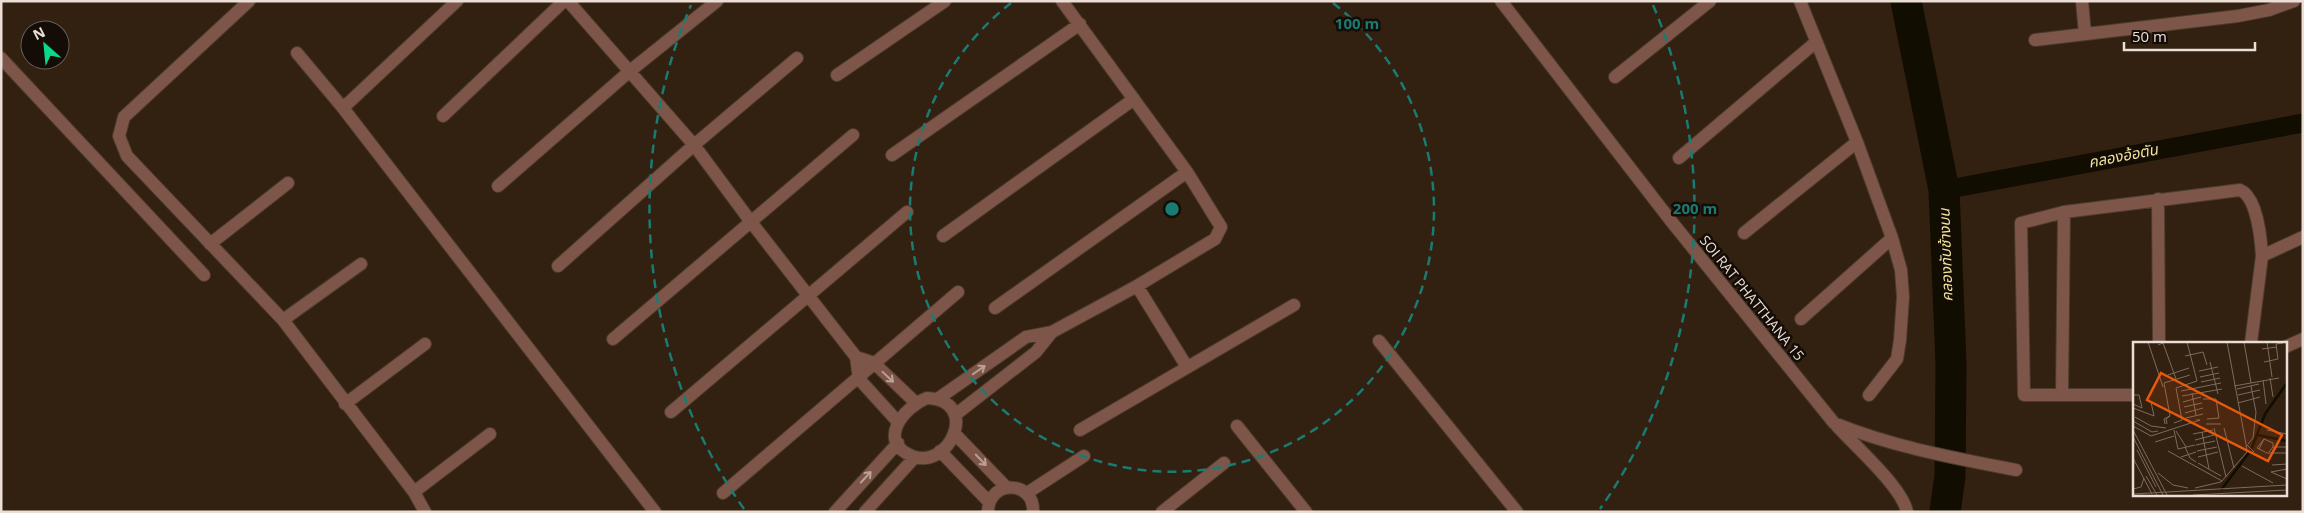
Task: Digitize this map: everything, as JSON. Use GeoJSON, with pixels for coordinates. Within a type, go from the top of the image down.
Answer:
{"type":"FeatureCollection","features":[{"type":"Feature","properties":{"kind":"street"},"geometry":{"type":"LineString","coordinates":[[249,1],[124,117],[119,136],[127,156],[282,320],[414,492],[425,512]]}},
{"type":"Feature","properties":{"kind":"street"},"geometry":{"type":"LineString","coordinates":[[344,108],[456,1]]}},
{"type":"Feature","properties":{"kind":"street"},"geometry":{"type":"LineString","coordinates":[[443,116],[564,1]]}},
{"type":"Feature","properties":{"kind":"street"},"geometry":{"type":"LineString","coordinates":[[568,1],[694,145],[856,357],[859,379],[898,422]]}},
{"type":"Feature","properties":{"kind":"street"},"geometry":{"type":"LineString","coordinates":[[498,186],[630,71],[717,1]]}},
{"type":"Feature","properties":{"kind":"street"},"geometry":{"type":"LineString","coordinates":[[836,75],[945,1]]}},
{"type":"Feature","properties":{"kind":"street"},"geometry":{"type":"LineString","coordinates":[[939,398],[1026,337],[1052,332],[1137,286],[1214,239],[1221,229],[1221,224],[1187,172],[1062,1]]}},
{"type":"Feature","properties":{"kind":"street","name":"SOI RAT PHATTHANA 15"},"geometry":{"type":"LineString","coordinates":[[1501,1],[1671,221],[1834,423],[1864,435],[1919,452],[2016,470]]}},
{"type":"Feature","properties":{"kind":"street"},"geometry":{"type":"LineString","coordinates":[[1616,77],[1710,1]]}},
{"type":"Feature","properties":{"kind":"street"},"geometry":{"type":"LineString","coordinates":[[1800,1],[1857,142],[1892,238],[1901,270],[1903,297],[1900,340],[1896,359],[1890,370],[1869,395]]}},
{"type":"Feature","properties":{"kind":"street"},"geometry":{"type":"LineString","coordinates":[[2082,1],[2085,34]]}},
{"type":"Feature","properties":{"kind":"street"},"geometry":{"type":"LineString","coordinates":[[2035,40],[2238,16],[2270,10],[2294,1]]}},
{"type":"Feature","properties":{"kind":"street"},"geometry":{"type":"LineString","coordinates":[[892,155],[1080,24]]}},
{"type":"Feature","properties":{"kind":"street"},"geometry":{"type":"LineString","coordinates":[[1679,158],[1816,42]]}},
{"type":"Feature","properties":{"kind":"street"},"geometry":{"type":"LineString","coordinates":[[297,53],[344,108],[655,512]]}},
{"type":"Feature","properties":{"kind":"street"},"geometry":{"type":"LineString","coordinates":[[1,58],[204,275]]}},
{"type":"Feature","properties":{"kind":"street"},"geometry":{"type":"LineString","coordinates":[[558,266],[694,145],[797,58]]}},
{"type":"Feature","properties":{"kind":"street"},"geometry":{"type":"LineString","coordinates":[[943,236],[1134,99]]}},
{"type":"Feature","properties":{"kind":"street"},"geometry":{"type":"LineString","coordinates":[[613,339],[852,135]]}},
{"type":"Feature","properties":{"kind":"street"},"geometry":{"type":"LineString","coordinates":[[1744,233],[1857,142]]}},
{"type":"Feature","properties":{"kind":"street"},"geometry":{"type":"LineString","coordinates":[[995,308],[1187,172]]}},
{"type":"Feature","properties":{"kind":"street"},"geometry":{"type":"LineString","coordinates":[[210,244],[288,183]]}},
{"type":"Feature","properties":{"kind":"street"},"geometry":{"type":"LineString","coordinates":[[2133,395],[2024,395],[2021,223],[2064,212],[2158,199],[2235,189],[2246,192],[2252,203],[2262,256],[2251,342]]}},
{"type":"Feature","properties":{"kind":"street"},"geometry":{"type":"LineString","coordinates":[[2158,199],[2159,342]]}},
{"type":"Feature","properties":{"kind":"street"},"geometry":{"type":"LineString","coordinates":[[671,412],[907,212]]}},
{"type":"Feature","properties":{"kind":"street"},"geometry":{"type":"LineString","coordinates":[[2062,395],[2064,212]]}},
{"type":"Feature","properties":{"kind":"street"},"geometry":{"type":"LineString","coordinates":[[2262,256],[2303,237]]}},
{"type":"Feature","properties":{"kind":"street"},"geometry":{"type":"LineString","coordinates":[[1801,319],[1892,238]]}},
{"type":"Feature","properties":{"kind":"street"},"geometry":{"type":"LineString","coordinates":[[282,320],[361,264]]}},
{"type":"Feature","properties":{"kind":"street"},"geometry":{"type":"LineString","coordinates":[[1137,286],[1187,367]]}},
{"type":"Feature","properties":{"kind":"street"},"geometry":{"type":"LineString","coordinates":[[723,493],[859,379],[874,363],[958,292]]}},
{"type":"Feature","properties":{"kind":"street"},"geometry":{"type":"LineString","coordinates":[[1080,430],[1294,305]]}},
{"type":"Feature","properties":{"kind":"street"},"geometry":{"type":"LineString","coordinates":[[955,415],[1036,352],[1052,332]]}},
{"type":"Feature","properties":{"kind":"street"},"geometry":{"type":"LineString","coordinates":[[2286,347],[2303,339]]}},
{"type":"Feature","properties":{"kind":"street"},"geometry":{"type":"LineString","coordinates":[[1379,341],[1517,512]]}},
{"type":"Feature","properties":{"kind":"street"},"geometry":{"type":"LineString","coordinates":[[346,404],[425,344]]}},
{"type":"Feature","properties":{"kind":"street"},"geometry":{"type":"LineString","coordinates":[[856,357],[874,363],[916,402]]}},
{"type":"Feature","properties":{"kind":"street"},"geometry":{"type":"LineString","coordinates":[[927,398],[939,398],[949,405],[955,415],[957,425],[955,434],[947,446],[924,458],[906,453],[898,443],[895,433],[898,422],[916,402],[927,398]]}},
{"type":"Feature","properties":{"kind":"street"},"geometry":{"type":"LineString","coordinates":[[1834,423],[1894,487],[1906,504],[1907,512]]}},
{"type":"Feature","properties":{"kind":"street"},"geometry":{"type":"LineString","coordinates":[[1237,426],[1306,512]]}},
{"type":"Feature","properties":{"kind":"street"},"geometry":{"type":"LineString","coordinates":[[414,492],[490,434]]}},
{"type":"Feature","properties":{"kind":"street"},"geometry":{"type":"LineString","coordinates":[[955,434],[1006,487]]}},
{"type":"Feature","properties":{"kind":"street"},"geometry":{"type":"LineString","coordinates":[[835,512],[898,443]]}},
{"type":"Feature","properties":{"kind":"street"},"geometry":{"type":"LineString","coordinates":[[940,451],[989,507],[999,490],[1006,487],[1021,489],[1027,493],[1032,500],[1033,512]]}},
{"type":"Feature","properties":{"kind":"street"},"geometry":{"type":"LineString","coordinates":[[1027,493],[1084,456]]}},
{"type":"Feature","properties":{"kind":"street"},"geometry":{"type":"LineString","coordinates":[[865,512],[915,457]]}},
{"type":"Feature","properties":{"kind":"street"},"geometry":{"type":"LineString","coordinates":[[1162,512],[1224,463]]}},
{"type":"Feature","properties":{"kind":"waterway","name":"คลองทับช้างบน"},"geometry":{"type":"LineString","coordinates":[[1906,1],[1944,190],[1951,364],[1950,476],[1945,512]]}},
{"type":"Feature","properties":{"kind":"waterway","name":"คลองอ้อตัน"},"geometry":{"type":"LineString","coordinates":[[1944,190],[2303,123]]}}]}
